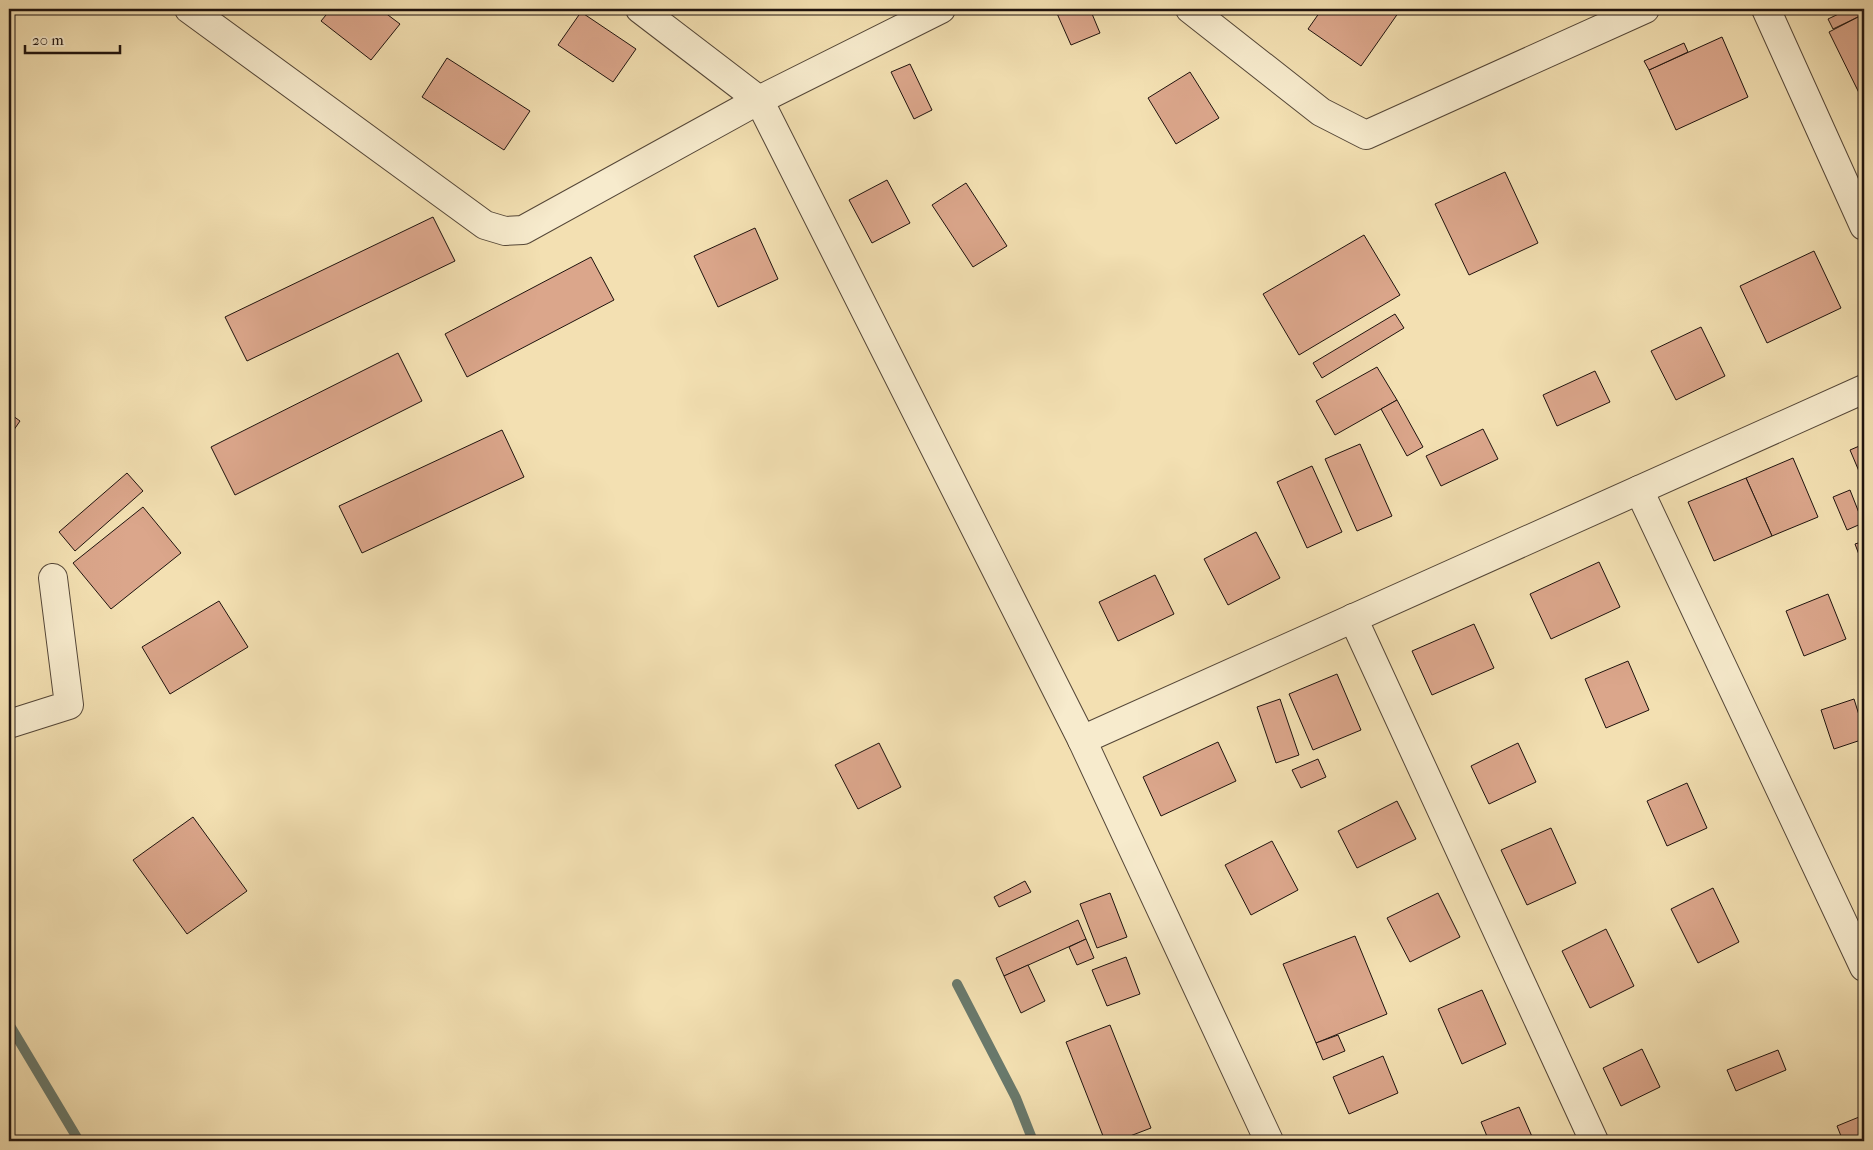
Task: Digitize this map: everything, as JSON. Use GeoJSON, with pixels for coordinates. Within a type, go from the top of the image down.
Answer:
{"type":"FeatureCollection","features":[{"type":"Feature","properties":{"kind":"street"},"geometry":{"type":"LineString","coordinates":[[189,9],[485,224],[505,231],[523,230],[759,100],[941,9]]}},
{"type":"Feature","properties":{"kind":"street"},"geometry":{"type":"LineString","coordinates":[[640,9],[759,100],[1082,740],[1269,1141]]}},
{"type":"Feature","properties":{"kind":"street"},"geometry":{"type":"LineString","coordinates":[[1190,9],[1321,112],[1366,135],[1645,9]]}},
{"type":"Feature","properties":{"kind":"street"},"geometry":{"type":"LineString","coordinates":[[1766,9],[1864,226]]}},
{"type":"Feature","properties":{"kind":"street"},"geometry":{"type":"LineString","coordinates":[[1082,740],[1864,389]]}},
{"type":"Feature","properties":{"kind":"street"},"geometry":{"type":"LineString","coordinates":[[1639,490],[1864,966]]}},
{"type":"Feature","properties":{"kind":"street"},"geometry":{"type":"LineString","coordinates":[[9,724],[69,705],[53,578]]}},
{"type":"Feature","properties":{"kind":"street"},"geometry":{"type":"LineString","coordinates":[[1353,618],[1594,1141]]}},
{"type":"Feature","properties":{"kind":"building"},"geometry":{"type":"Polygon","coordinates":[[[331,9],[380,9],[400,24],[371,60],[321,21],[331,9]]]}},
{"type":"Feature","properties":{"kind":"building"},"geometry":{"type":"Polygon","coordinates":[[[1055,9],[1090,9],[1100,33],[1071,45],[1055,9]]]}},
{"type":"Feature","properties":{"kind":"building"},"geometry":{"type":"Polygon","coordinates":[[[1322,9],[1401,9],[1361,66],[1308,29],[1322,9]]]}},
{"type":"Feature","properties":{"kind":"building"},"geometry":{"type":"Polygon","coordinates":[[[1849,9],[1864,9],[1864,14],[1833,29],[1828,19],[1849,9]]]}},
{"type":"Feature","properties":{"kind":"building"},"geometry":{"type":"Polygon","coordinates":[[[581,12],[636,49],[613,82],[558,45],[581,12]]]}},
{"type":"Feature","properties":{"kind":"building"},"geometry":{"type":"Polygon","coordinates":[[[1864,14],[1864,103],[1829,32],[1864,14]]]}},
{"type":"Feature","properties":{"kind":"building"},"geometry":{"type":"Polygon","coordinates":[[[1722,37],[1748,97],[1676,130],[1649,70],[1722,37]]]}},
{"type":"Feature","properties":{"kind":"building"},"geometry":{"type":"Polygon","coordinates":[[[1684,43],[1688,52],[1649,70],[1644,61],[1684,43]]]}},
{"type":"Feature","properties":{"kind":"building"},"geometry":{"type":"Polygon","coordinates":[[[447,58],[530,111],[504,150],[422,97],[447,58]]]}},
{"type":"Feature","properties":{"kind":"building"},"geometry":{"type":"Polygon","coordinates":[[[910,64],[932,110],[914,119],[891,72],[910,64]]]}},
{"type":"Feature","properties":{"kind":"building"},"geometry":{"type":"Polygon","coordinates":[[[1190,72],[1219,118],[1176,144],[1148,98],[1190,72]]]}},
{"type":"Feature","properties":{"kind":"building"},"geometry":{"type":"Polygon","coordinates":[[[1505,172],[1538,243],[1469,275],[1435,204],[1505,172]]]}},
{"type":"Feature","properties":{"kind":"building"},"geometry":{"type":"Polygon","coordinates":[[[887,180],[910,223],[872,243],[849,200],[887,180]]]}},
{"type":"Feature","properties":{"kind":"building"},"geometry":{"type":"Polygon","coordinates":[[[966,183],[1007,246],[973,267],[932,205],[966,183]]]}},
{"type":"Feature","properties":{"kind":"building"},"geometry":{"type":"Polygon","coordinates":[[[433,217],[455,261],[247,361],[225,317],[433,217]]]}},
{"type":"Feature","properties":{"kind":"building"},"geometry":{"type":"Polygon","coordinates":[[[755,228],[778,279],[718,307],[694,256],[755,228]]]}},
{"type":"Feature","properties":{"kind":"building"},"geometry":{"type":"Polygon","coordinates":[[[1364,235],[1400,295],[1299,355],[1263,294],[1364,235]]]}},
{"type":"Feature","properties":{"kind":"building"},"geometry":{"type":"Polygon","coordinates":[[[1814,251],[1841,308],[1767,343],[1740,286],[1814,251]]]}},
{"type":"Feature","properties":{"kind":"building"},"geometry":{"type":"Polygon","coordinates":[[[591,257],[614,300],[467,377],[445,334],[591,257]]]}},
{"type":"Feature","properties":{"kind":"building"},"geometry":{"type":"Polygon","coordinates":[[[1395,314],[1404,328],[1322,378],[1313,363],[1395,314]]]}},
{"type":"Feature","properties":{"kind":"building"},"geometry":{"type":"Polygon","coordinates":[[[1701,327],[1725,376],[1676,400],[1651,351],[1701,327]]]}},
{"type":"Feature","properties":{"kind":"building"},"geometry":{"type":"Polygon","coordinates":[[[398,353],[422,401],[235,495],[211,447],[398,353]]]}},
{"type":"Feature","properties":{"kind":"building"},"geometry":{"type":"Polygon","coordinates":[[[1377,367],[1397,400],[1335,435],[1316,401],[1377,367]]]}},
{"type":"Feature","properties":{"kind":"building"},"geometry":{"type":"Polygon","coordinates":[[[1595,371],[1610,402],[1557,426],[1543,395],[1595,371]]]}},
{"type":"Feature","properties":{"kind":"building"},"geometry":{"type":"Polygon","coordinates":[[[1397,400],[1423,447],[1407,456],[1381,409],[1397,400]]]}},
{"type":"Feature","properties":{"kind":"building"},"geometry":{"type":"Polygon","coordinates":[[[9,413],[20,421],[9,437],[9,413]]]}},
{"type":"Feature","properties":{"kind":"building"},"geometry":{"type":"Polygon","coordinates":[[[1483,429],[1498,459],[1441,486],[1426,456],[1483,429]]]}},
{"type":"Feature","properties":{"kind":"building"},"geometry":{"type":"Polygon","coordinates":[[[502,430],[524,477],[362,553],[339,506],[502,430]]]}},
{"type":"Feature","properties":{"kind":"building"},"geometry":{"type":"Polygon","coordinates":[[[1360,444],[1392,516],[1357,531],[1325,459],[1360,444]]]}},
{"type":"Feature","properties":{"kind":"building"},"geometry":{"type":"Polygon","coordinates":[[[1864,444],[1864,483],[1850,450],[1864,444]]]}},
{"type":"Feature","properties":{"kind":"building"},"geometry":{"type":"Polygon","coordinates":[[[1793,458],[1818,517],[1772,536],[1746,478],[1793,458]]]}},
{"type":"Feature","properties":{"kind":"building"},"geometry":{"type":"Polygon","coordinates":[[[1312,466],[1342,532],[1307,548],[1277,482],[1312,466]]]}},
{"type":"Feature","properties":{"kind":"building"},"geometry":{"type":"Polygon","coordinates":[[[127,473],[143,491],[75,551],[59,532],[127,473]]]}},
{"type":"Feature","properties":{"kind":"building"},"geometry":{"type":"Polygon","coordinates":[[[1746,478],[1772,536],[1714,561],[1688,502],[1746,478]]]}},
{"type":"Feature","properties":{"kind":"building"},"geometry":{"type":"Polygon","coordinates":[[[1850,490],[1863,523],[1847,530],[1833,497],[1850,490]]]}},
{"type":"Feature","properties":{"kind":"building"},"geometry":{"type":"Polygon","coordinates":[[[143,507],[181,553],[111,609],[73,563],[143,507]]]}},
{"type":"Feature","properties":{"kind":"building"},"geometry":{"type":"Polygon","coordinates":[[[1256,532],[1280,578],[1228,605],[1204,559],[1256,532]]]}},
{"type":"Feature","properties":{"kind":"building"},"geometry":{"type":"Polygon","coordinates":[[[1864,541],[1864,568],[1855,544],[1864,541]]]}},
{"type":"Feature","properties":{"kind":"building"},"geometry":{"type":"Polygon","coordinates":[[[1599,562],[1620,607],[1551,639],[1530,594],[1599,562]]]}},
{"type":"Feature","properties":{"kind":"building"},"geometry":{"type":"Polygon","coordinates":[[[1155,575],[1174,614],[1118,641],[1099,602],[1155,575]]]}},
{"type":"Feature","properties":{"kind":"building"},"geometry":{"type":"Polygon","coordinates":[[[1828,594],[1846,639],[1804,656],[1786,611],[1828,594]]]}},
{"type":"Feature","properties":{"kind":"building"},"geometry":{"type":"Polygon","coordinates":[[[219,601],[248,647],[170,694],[142,647],[219,601]]]}},
{"type":"Feature","properties":{"kind":"building"},"geometry":{"type":"Polygon","coordinates":[[[1474,624],[1494,668],[1432,695],[1412,651],[1474,624]]]}},
{"type":"Feature","properties":{"kind":"building"},"geometry":{"type":"Polygon","coordinates":[[[1628,661],[1649,710],[1606,728],[1585,679],[1628,661]]]}},
{"type":"Feature","properties":{"kind":"building"},"geometry":{"type":"Polygon","coordinates":[[[1337,674],[1361,730],[1313,750],[1289,694],[1337,674]]]}},
{"type":"Feature","properties":{"kind":"building"},"geometry":{"type":"Polygon","coordinates":[[[1280,699],[1299,755],[1276,763],[1257,707],[1280,699]]]}},
{"type":"Feature","properties":{"kind":"building"},"geometry":{"type":"Polygon","coordinates":[[[1854,699],[1864,731],[1864,739],[1834,749],[1821,710],[1854,699]]]}},
{"type":"Feature","properties":{"kind":"building"},"geometry":{"type":"Polygon","coordinates":[[[1218,742],[1236,781],[1161,816],[1143,777],[1218,742]]]}},
{"type":"Feature","properties":{"kind":"building"},"geometry":{"type":"Polygon","coordinates":[[[879,743],[901,787],[858,809],[835,765],[879,743]]]}},
{"type":"Feature","properties":{"kind":"building"},"geometry":{"type":"Polygon","coordinates":[[[1518,743],[1536,782],[1489,804],[1471,766],[1518,743]]]}},
{"type":"Feature","properties":{"kind":"building"},"geometry":{"type":"Polygon","coordinates":[[[1318,759],[1326,777],[1301,788],[1292,770],[1318,759]]]}},
{"type":"Feature","properties":{"kind":"building"},"geometry":{"type":"Polygon","coordinates":[[[1687,783],[1707,828],[1667,846],[1647,801],[1687,783]]]}},
{"type":"Feature","properties":{"kind":"building"},"geometry":{"type":"Polygon","coordinates":[[[1397,801],[1416,839],[1357,868],[1338,831],[1397,801]]]}},
{"type":"Feature","properties":{"kind":"building"},"geometry":{"type":"Polygon","coordinates":[[[193,817],[247,891],[187,934],[133,860],[193,817]]]}},
{"type":"Feature","properties":{"kind":"building"},"geometry":{"type":"Polygon","coordinates":[[[1551,828],[1576,883],[1527,905],[1501,850],[1551,828]]]}},
{"type":"Feature","properties":{"kind":"building"},"geometry":{"type":"Polygon","coordinates":[[[1272,841],[1298,890],[1251,915],[1225,865],[1272,841]]]}},
{"type":"Feature","properties":{"kind":"building"},"geometry":{"type":"Polygon","coordinates":[[[1025,881],[1031,892],[999,907],[994,897],[1025,881]]]}},
{"type":"Feature","properties":{"kind":"building"},"geometry":{"type":"Polygon","coordinates":[[[1713,888],[1739,942],[1698,963],[1671,909],[1713,888]]]}},
{"type":"Feature","properties":{"kind":"building"},"geometry":{"type":"Polygon","coordinates":[[[1110,893],[1127,937],[1097,948],[1080,904],[1110,893]]]}},
{"type":"Feature","properties":{"kind":"building"},"geometry":{"type":"Polygon","coordinates":[[[1438,893],[1460,937],[1410,962],[1387,918],[1438,893]]]}},
{"type":"Feature","properties":{"kind":"building"},"geometry":{"type":"Polygon","coordinates":[[[1078,920],[1086,939],[1004,976],[996,958],[1078,920]]]}},
{"type":"Feature","properties":{"kind":"building"},"geometry":{"type":"Polygon","coordinates":[[[1606,929],[1634,986],[1590,1008],[1562,951],[1606,929]]]}},
{"type":"Feature","properties":{"kind":"building"},"geometry":{"type":"Polygon","coordinates":[[[1355,936],[1387,1014],[1316,1043],[1283,964],[1355,936]]]}},
{"type":"Feature","properties":{"kind":"building"},"geometry":{"type":"Polygon","coordinates":[[[1086,939],[1094,958],[1077,965],[1069,947],[1086,939]]]}},
{"type":"Feature","properties":{"kind":"building"},"geometry":{"type":"Polygon","coordinates":[[[1126,957],[1140,994],[1107,1006],[1092,970],[1126,957]]]}},
{"type":"Feature","properties":{"kind":"building"},"geometry":{"type":"Polygon","coordinates":[[[1028,965],[1045,1001],[1021,1013],[1004,976],[1028,965]]]}},
{"type":"Feature","properties":{"kind":"building"},"geometry":{"type":"Polygon","coordinates":[[[1482,990],[1506,1044],[1462,1064],[1438,1009],[1482,990]]]}},
{"type":"Feature","properties":{"kind":"building"},"geometry":{"type":"Polygon","coordinates":[[[1110,1025],[1151,1128],[1117,1141],[1105,1141],[1066,1042],[1110,1025]]]}},
{"type":"Feature","properties":{"kind":"building"},"geometry":{"type":"Polygon","coordinates":[[[1338,1035],[1345,1051],[1323,1060],[1316,1043],[1338,1035]]]}},
{"type":"Feature","properties":{"kind":"building"},"geometry":{"type":"Polygon","coordinates":[[[1642,1049],[1660,1087],[1621,1106],[1603,1068],[1642,1049]]]}},
{"type":"Feature","properties":{"kind":"building"},"geometry":{"type":"Polygon","coordinates":[[[1778,1050],[1786,1070],[1736,1091],[1727,1070],[1778,1050]]]}},
{"type":"Feature","properties":{"kind":"building"},"geometry":{"type":"Polygon","coordinates":[[[1383,1056],[1398,1093],[1349,1114],[1333,1077],[1383,1056]]]}},
{"type":"Feature","properties":{"kind":"building"},"geometry":{"type":"Polygon","coordinates":[[[1519,1107],[1534,1141],[1489,1141],[1481,1122],[1519,1107]]]}},
{"type":"Feature","properties":{"kind":"building"},"geometry":{"type":"Polygon","coordinates":[[[1864,1115],[1864,1141],[1843,1141],[1837,1126],[1864,1115]]]}},
{"type":"Feature","properties":{"kind":"waterway"},"geometry":{"type":"LineString","coordinates":[[957,984],[1016,1098],[1033,1141]]}},
{"type":"Feature","properties":{"kind":"waterway"},"geometry":{"type":"LineString","coordinates":[[9,1024],[79,1141]]}}]}
